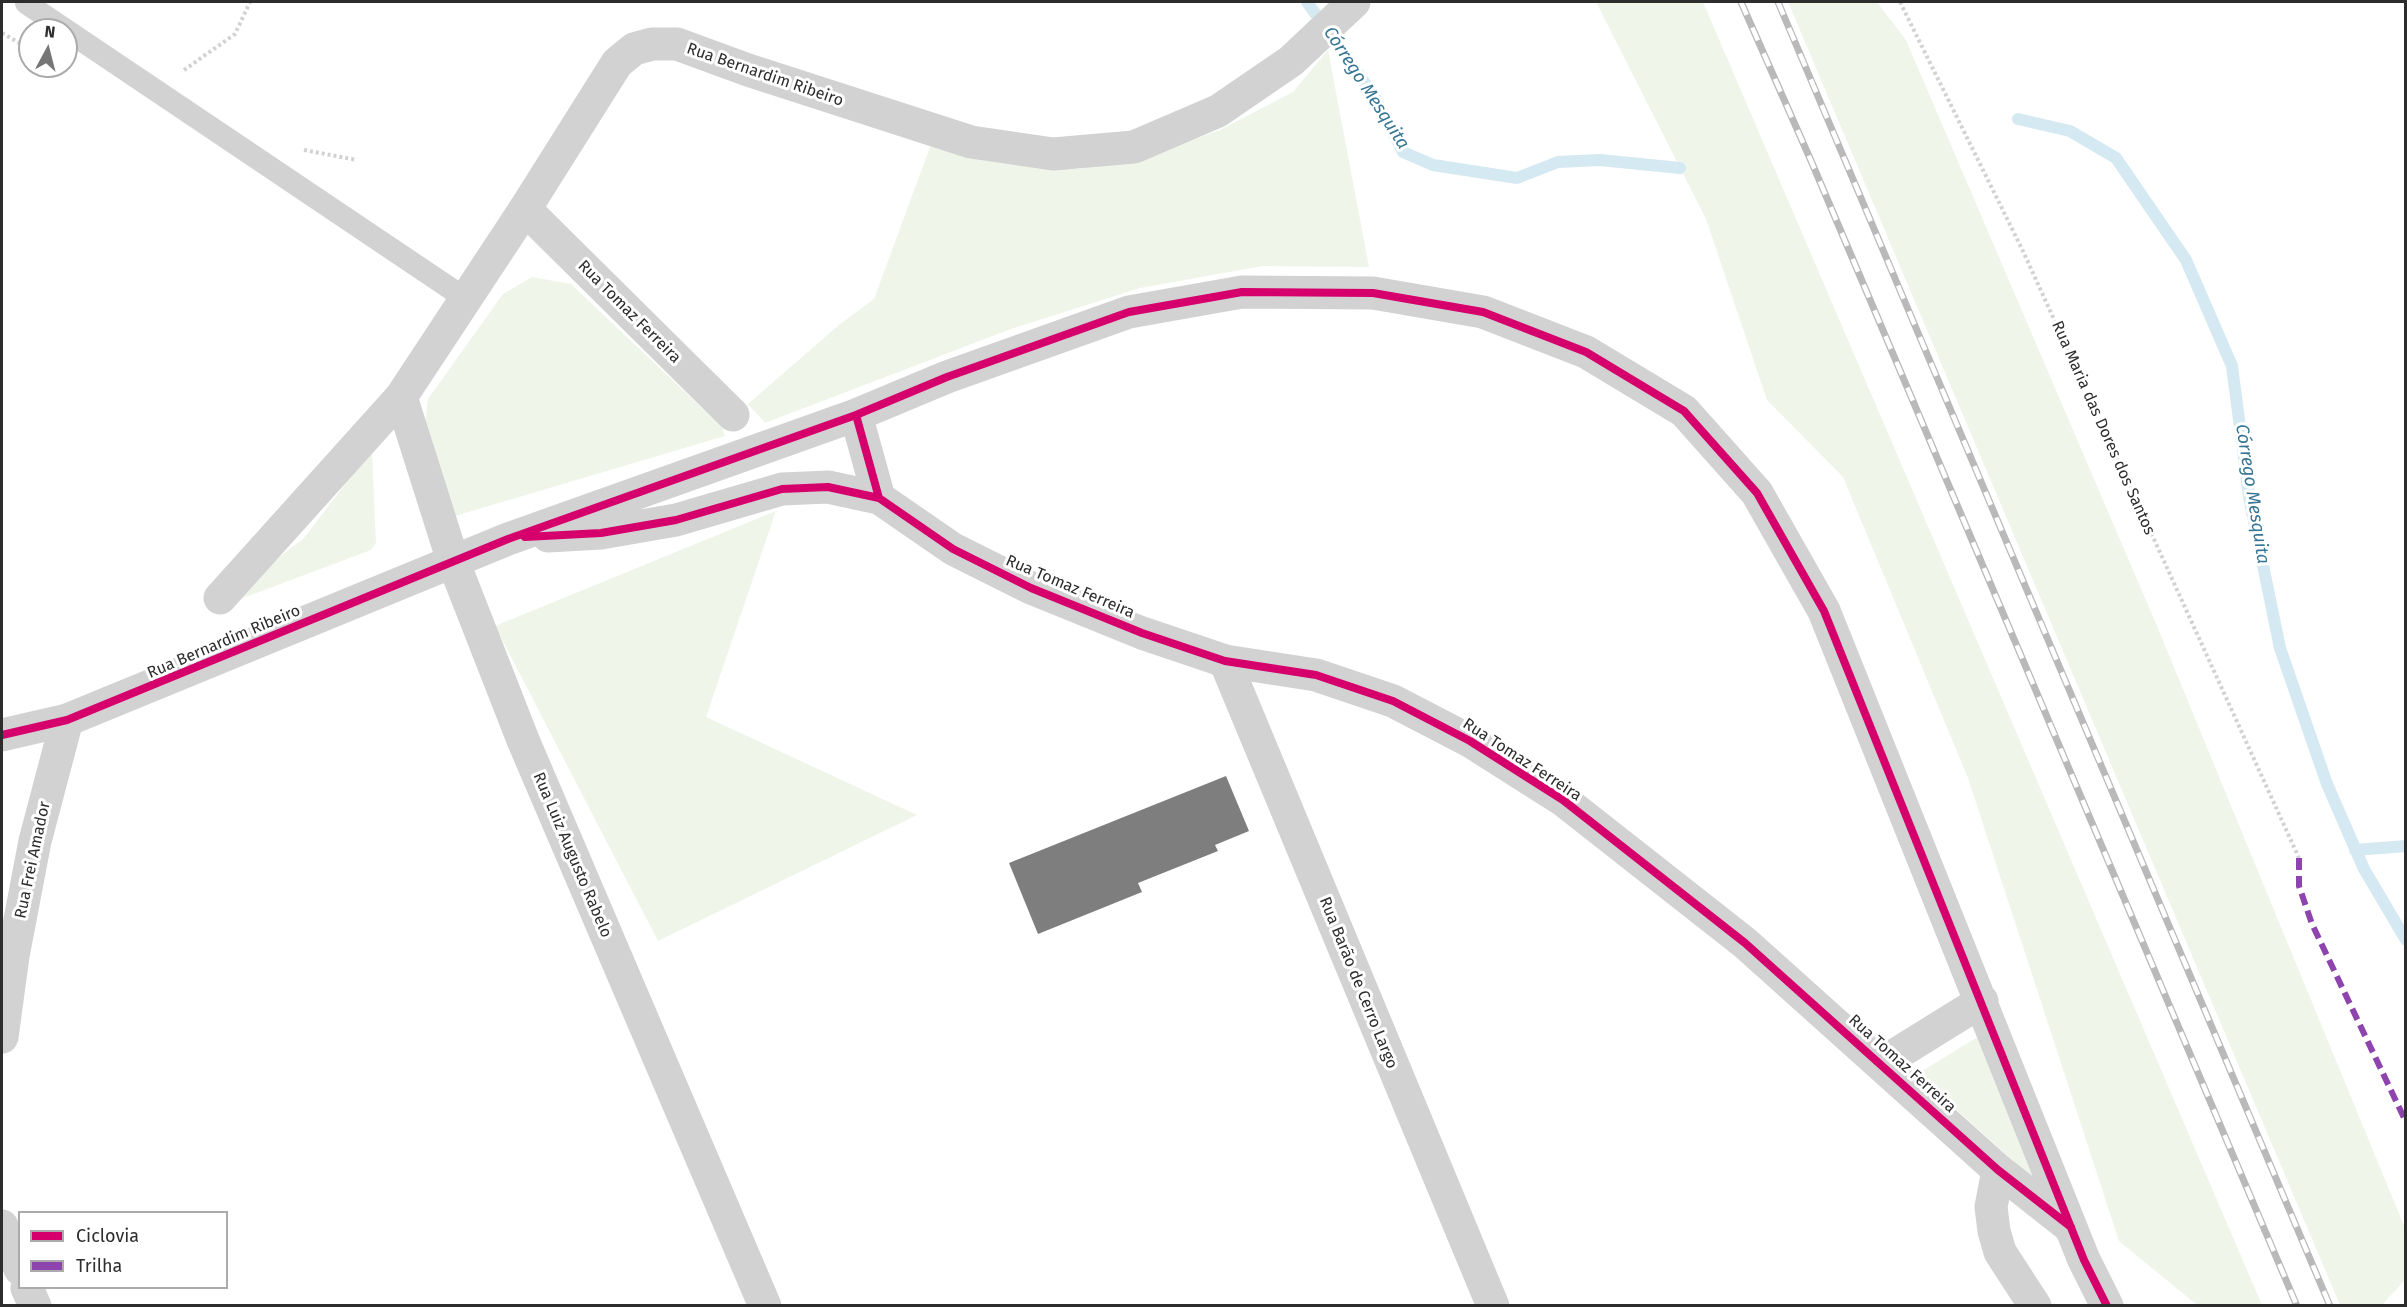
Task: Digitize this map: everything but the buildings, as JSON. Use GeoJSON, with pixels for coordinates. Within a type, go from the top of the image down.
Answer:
{"type":"FeatureCollection","features":[{"type":"Feature","properties":{"kind":"street","name":"Rua Bernardim Ribeiro"},"geometry":{"type":"LineString","coordinates":[[220,598],[401,397],[525,209],[617,63],[634,49],[652,44],[677,44],[747,70],[971,142],[1053,154],[1134,147],[1218,111],[1291,61],[1349,7]]}},
{"type":"Feature","properties":{"kind":"street","name":"Rua Tomaz Ferreira"},"geometry":{"type":"LineString","coordinates":[[525,209],[733,415]]}},
{"type":"Feature","properties":{"kind":"street","name":"Rua Bernardim Ribeiro"},"geometry":{"type":"LineString","coordinates":[[2,735],[67,720],[508,538],[856,415],[947,377],[1129,312],[1242,292],[1373,293],[1483,312],[1586,352],[1684,411],[1757,493],[1824,611],[2071,1227]]}},
{"type":"Feature","properties":{"kind":"street","name":"Rua Luiz Augusto Rabelo"},"geometry":{"type":"LineString","coordinates":[[401,397],[453,561],[523,740],[765,1305]]}},
{"type":"Feature","properties":{"kind":"street"},"geometry":{"type":"LineString","coordinates":[[856,415],[879,498]]}},
{"type":"Feature","properties":{"kind":"street","name":"Rua Tomaz Ferreira"},"geometry":{"type":"LineString","coordinates":[[508,538],[601,533],[676,520],[782,489],[828,487],[879,498],[954,549],[1031,588],[1142,633],[1225,661],[1327,679],[1393,701],[1470,741],[1563,800],[1745,943],[1882,1063],[1998,1170],[2071,1227],[2107,1305]]}},
{"type":"Feature","properties":{"kind":"street","name":"Rua Barão de Cerro Largo"},"geometry":{"type":"LineString","coordinates":[[1225,661],[1493,1305]]}},
{"type":"Feature","properties":{"kind":"street","name":"Rua Frei Amador"},"geometry":{"type":"LineString","coordinates":[[2,1037],[13,956],[35,841],[67,720]]}},
{"type":"Feature","properties":{"kind":"street"},"geometry":{"type":"LineString","coordinates":[[1882,1063],[1982,1001]]}},
{"type":"Feature","properties":{"kind":"street"},"geometry":{"type":"LineString","coordinates":[[1998,1170],[1991,1207],[1994,1231],[2000,1252],[2035,1305]]}},
{"type":"Feature","properties":{"kind":"street"},"geometry":{"type":"LineString","coordinates":[[2,1226],[18,1264]]}},
{"type":"Feature","properties":{"kind":"street"},"geometry":{"type":"LineString","coordinates":[[28,1289],[35,1305]]}},
{"type":"Feature","properties":{"kind":"lane"},"geometry":{"type":"LineString","coordinates":[[26,3],[466,299]]}},
{"type":"Feature","properties":{"kind":"path"},"geometry":{"type":"LineString","coordinates":[[156,89],[235,34],[250,2]]}},
{"type":"Feature","properties":{"kind":"path"},"geometry":{"type":"LineString","coordinates":[[2,33],[18,42]]}},
{"type":"Feature","properties":{"kind":"shaded area"},"geometry":{"type":"Polygon","coordinates":[[[1596,2],[1703,2],[2262,1305],[2197,1305],[2119,1241],[1968,778],[1843,477],[1767,400],[1706,219],[1596,2]]]}},
{"type":"Feature","properties":{"kind":"shaded area"},"geometry":{"type":"Polygon","coordinates":[[[1788,2],[1877,2],[1906,40],[2157,626],[2405,1228],[2405,1280],[2382,1305],[2340,1305],[1788,2]]]}},
{"type":"Feature","properties":{"kind":"shaded area"},"geometry":{"type":"Polygon","coordinates":[[[1328,50],[1369,267],[1263,266],[1140,288],[1011,329],[765,423],[748,404],[840,324],[874,299],[933,139],[989,160],[1080,169],[1149,155],[1220,130],[1293,92],[1328,50]]]}},
{"type":"Feature","properties":{"kind":"shaded area"},"geometry":{"type":"Polygon","coordinates":[[[532,277],[571,284],[722,427],[725,436],[455,516],[424,433],[428,399],[503,294],[532,277]]]}},
{"type":"Feature","properties":{"kind":"shaded area"},"geometry":{"type":"Polygon","coordinates":[[[372,449],[376,543],[371,550],[227,604],[240,587],[304,538],[372,449]]]}},
{"type":"Feature","properties":{"kind":"shaded area"},"geometry":{"type":"Polygon","coordinates":[[[776,511],[706,717],[917,815],[658,941],[495,626],[776,511]]]}},
{"type":"Feature","properties":{"kind":"shaded area"},"geometry":{"type":"Polygon","coordinates":[[[1981,1035],[2042,1187],[1917,1074],[1981,1035]]]}},
{"type":"Feature","properties":{"kind":"waterway","name":"Córrego Mesquita"},"geometry":{"type":"LineString","coordinates":[[1307,2],[1374,96],[1403,152],[1433,165],[1517,178],[1558,162],[1600,160],[1680,168]]}},
{"type":"Feature","properties":{"kind":"waterway","name":"Córrego Mesquita"},"geometry":{"type":"LineString","coordinates":[[2018,119],[2070,131],[2116,158],[2186,260],[2232,366],[2249,497],[2280,648],[2327,784],[2364,869],[2406,940]]}},
{"type":"Feature","properties":{"kind":"waterway"},"geometry":{"type":"LineString","coordinates":[[2355,850],[2406,846]]}},
{"type":"Feature","properties":{"kind":"railway"},"geometry":{"type":"LineString","coordinates":[[1741,2],[1812,163],[2297,1306]]}},
{"type":"Feature","properties":{"kind":"railway"},"geometry":{"type":"LineString","coordinates":[[1778,2],[2330,1306]]}},
{"type":"Feature","properties":{"kind":"marked path"},"geometry":{"type":"LineString","coordinates":[[2299,858],[2299,886],[2312,924],[2406,1122]]}},
{"type":"Feature","properties":{"kind":"cycle path"},"geometry":{"type":"LineString","coordinates":[[2,735],[67,720],[508,539],[856,415],[947,377],[1129,312],[1242,292],[1373,293],[1483,312],[1586,352],[1684,411],[1757,493],[1824,611],[2084,1260],[2107,1306]]}},
{"type":"Feature","properties":{"kind":"cycle path"},"geometry":{"type":"LineString","coordinates":[[856,415],[879,498]]}},
{"type":"Feature","properties":{"kind":"cycle path"},"geometry":{"type":"LineString","coordinates":[[525,537],[601,533],[676,520],[782,489],[828,487],[879,498],[953,549],[1031,588],[1142,633],[1225,661],[1316,675],[1393,701],[1470,741],[1563,800],[1745,943],[1998,1170],[2071,1227]]}}]}
